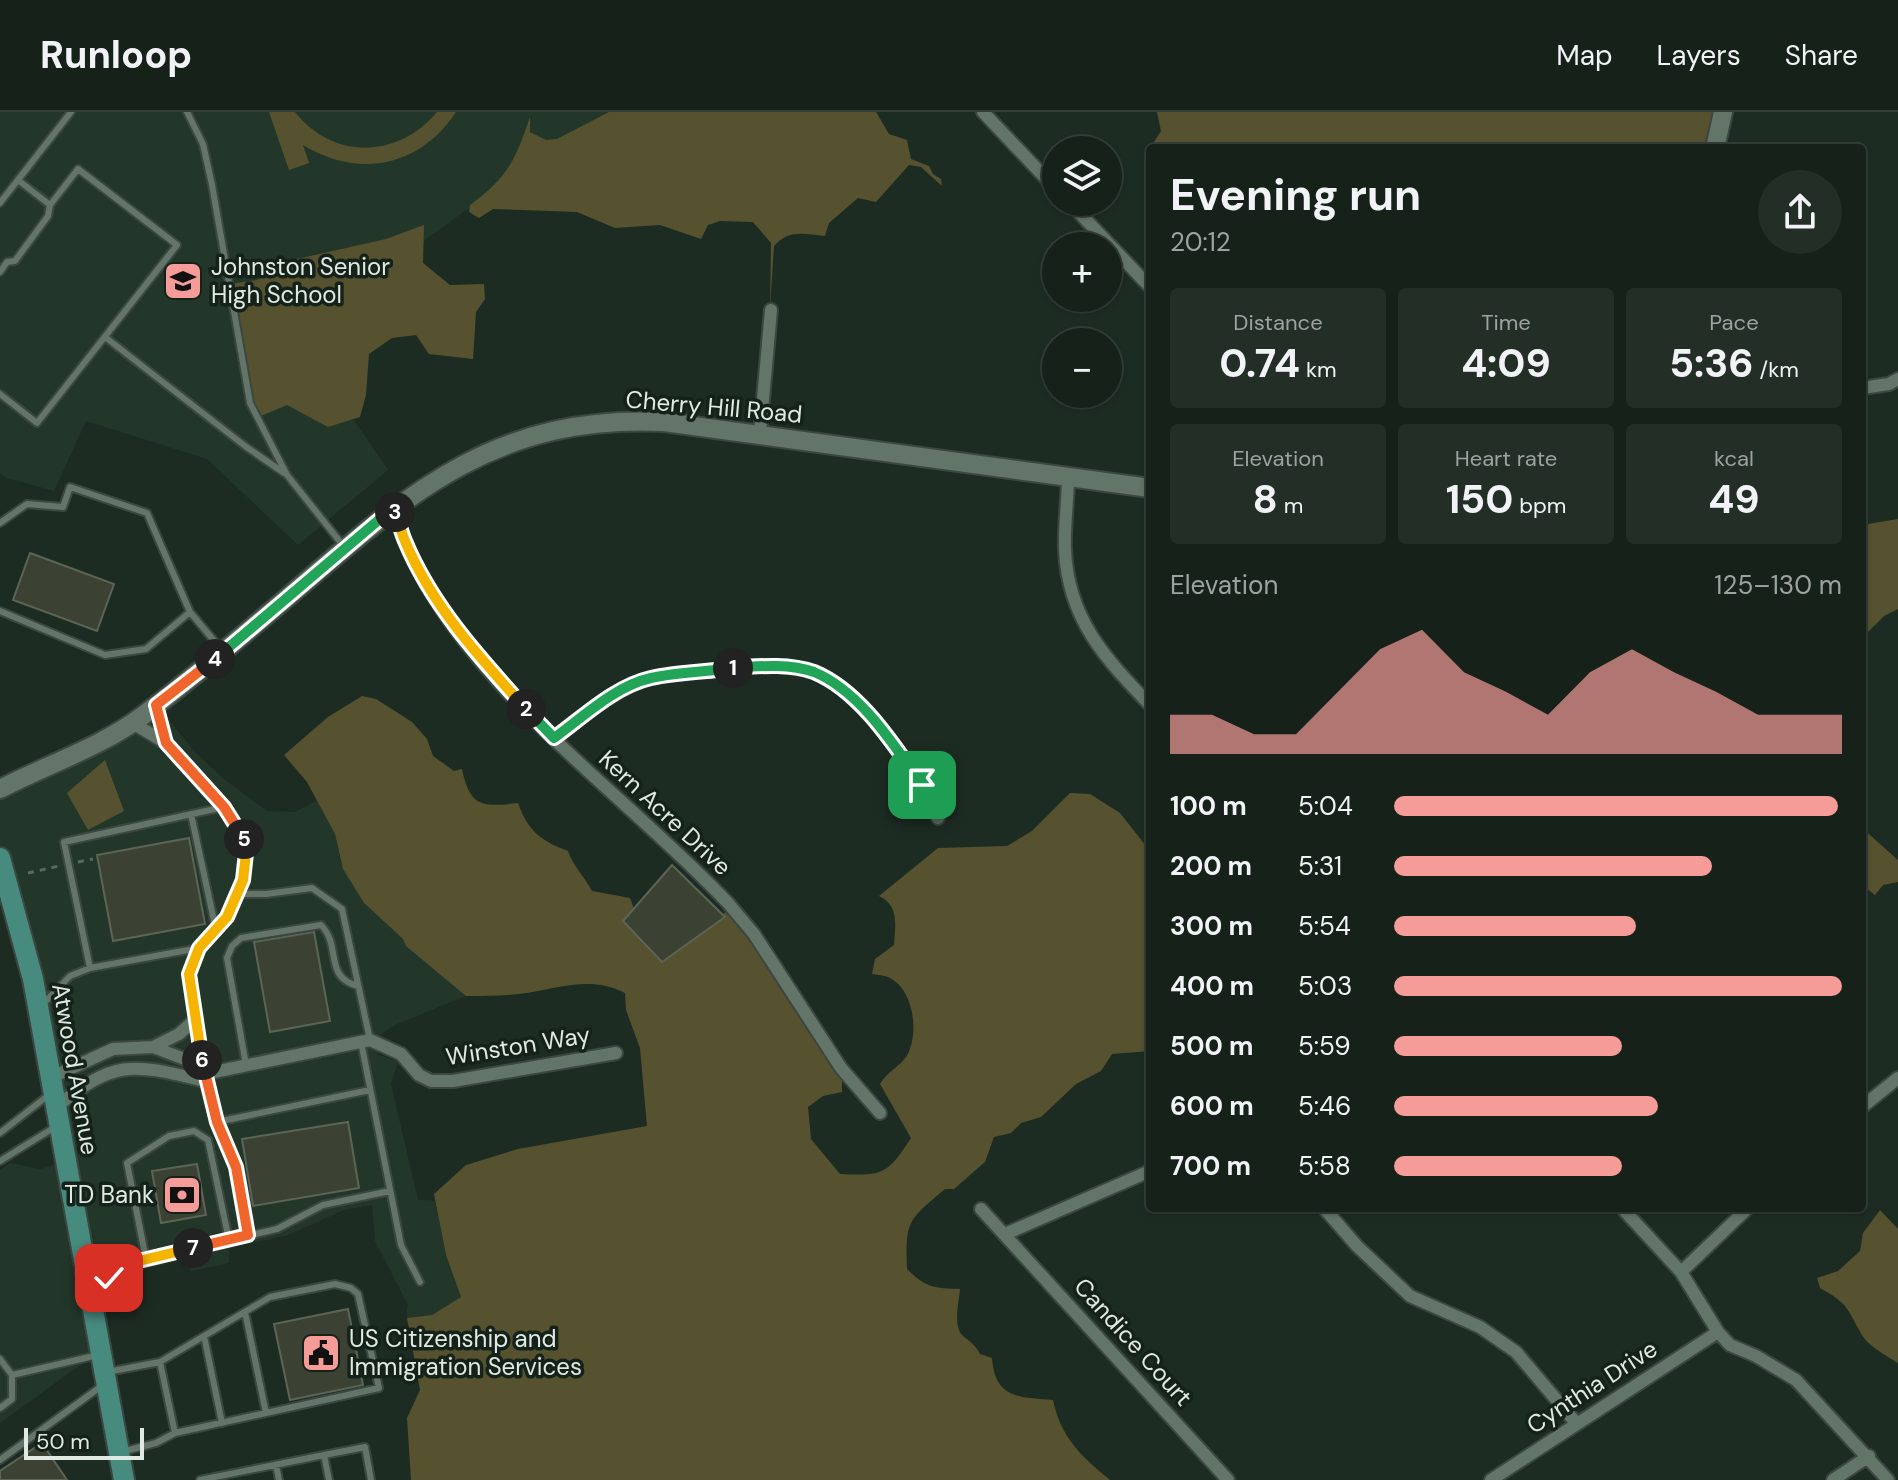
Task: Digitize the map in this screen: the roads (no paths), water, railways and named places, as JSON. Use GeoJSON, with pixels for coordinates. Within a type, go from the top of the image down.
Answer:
{"type":"FeatureCollection","features":[{"type":"Feature","properties":{"kind":"main road"},"geometry":{"type":"LineString","coordinates":[[1716,144],[1723,112]]}},
{"type":"Feature","properties":{"kind":"main road","name":"Cherry Hill Road"},"geometry":{"type":"LineString","coordinates":[[0,789],[56,763],[156,705],[224,652],[394,507],[445,473],[508,443],[568,428],[640,420],[760,433],[1146,487]]}},
{"type":"Feature","properties":{"kind":"main road","name":"Atwood Avenue"},"geometry":{"type":"LineString","coordinates":[[0,858],[39,1009],[124,1480]]}},
{"type":"Feature","properties":{"kind":"street"},"geometry":{"type":"LineString","coordinates":[[983,112],[1042,174]]}},
{"type":"Feature","properties":{"kind":"street"},"geometry":{"type":"LineString","coordinates":[[1082,216],[1146,283]]}},
{"type":"Feature","properties":{"kind":"street"},"geometry":{"type":"LineString","coordinates":[[760,433],[771,310]]}},
{"type":"Feature","properties":{"kind":"street"},"geometry":{"type":"LineString","coordinates":[[1866,387],[1889,384],[1898,379]]}},
{"type":"Feature","properties":{"kind":"street"},"geometry":{"type":"LineString","coordinates":[[1068,475],[1065,552],[1074,599],[1096,645],[1146,701]]}},
{"type":"Feature","properties":{"kind":"street","name":"Kern Acre Drive"},"geometry":{"type":"LineString","coordinates":[[394,507],[404,540],[421,573],[469,646],[554,738],[728,903],[754,934],[841,1068],[880,1113]]}},
{"type":"Feature","properties":{"kind":"street"},"geometry":{"type":"LineString","coordinates":[[554,738],[619,693],[649,678],[735,667],[793,667],[814,672],[858,704],[905,760],[938,818]]}},
{"type":"Feature","properties":{"kind":"street"},"geometry":{"type":"LineString","coordinates":[[156,705],[166,743]]}},
{"type":"Feature","properties":{"kind":"street"},"geometry":{"type":"LineString","coordinates":[[131,722],[166,743],[224,807],[247,844],[243,880],[227,917],[199,948],[189,974],[204,1074]]}},
{"type":"Feature","properties":{"kind":"street"},"geometry":{"type":"LineString","coordinates":[[55,1100],[113,1049],[153,1047],[179,1034],[196,1019]]}},
{"type":"Feature","properties":{"kind":"street"},"geometry":{"type":"LineString","coordinates":[[55,1100],[86,1082],[120,1068],[204,1074],[366,1041]]}},
{"type":"Feature","properties":{"kind":"street","name":"Winston Way"},"geometry":{"type":"LineString","coordinates":[[366,1041],[401,1054],[419,1075],[431,1081],[453,1081],[616,1053]]}},
{"type":"Feature","properties":{"kind":"street"},"geometry":{"type":"LineString","coordinates":[[153,1047],[204,1074]]}},
{"type":"Feature","properties":{"kind":"street"},"geometry":{"type":"LineString","coordinates":[[1866,1104],[1898,1078]]}},
{"type":"Feature","properties":{"kind":"street"},"geometry":{"type":"LineString","coordinates":[[981,1209],[1005,1234],[1146,1173]]}},
{"type":"Feature","properties":{"kind":"street"},"geometry":{"type":"LineString","coordinates":[[1327,1212],[1357,1246],[1410,1296],[1480,1327],[1516,1352],[1577,1424]]}},
{"type":"Feature","properties":{"kind":"street"},"geometry":{"type":"LineString","coordinates":[[1626,1212],[1681,1272],[1718,1332],[1730,1345],[1756,1356],[1796,1380],[1888,1480]]}},
{"type":"Feature","properties":{"kind":"street"},"geometry":{"type":"LineString","coordinates":[[1681,1272],[1744,1212]]}},
{"type":"Feature","properties":{"kind":"street","name":"Candice Court"},"geometry":{"type":"LineString","coordinates":[[1005,1234],[1228,1480]]}},
{"type":"Feature","properties":{"kind":"street","name":"Cynthia Drive"},"geometry":{"type":"LineString","coordinates":[[1491,1480],[1718,1332]]}},
{"type":"Feature","properties":{"kind":"street"},"geometry":{"type":"LineString","coordinates":[[1833,1480],[1869,1456]]}},
{"type":"Feature","properties":{"kind":"lane"},"geometry":{"type":"LineString","coordinates":[[0,203],[71,112]]}},
{"type":"Feature","properties":{"kind":"lane"},"geometry":{"type":"LineString","coordinates":[[187,112],[203,144],[212,185],[250,403],[287,475],[345,548]]}},
{"type":"Feature","properties":{"kind":"lane"},"geometry":{"type":"LineString","coordinates":[[0,256],[7,262],[15,261],[48,216],[50,205],[78,169],[177,245],[37,423],[0,394]]}},
{"type":"Feature","properties":{"kind":"lane"},"geometry":{"type":"LineString","coordinates":[[18,180],[50,205]]}},
{"type":"Feature","properties":{"kind":"lane"},"geometry":{"type":"LineString","coordinates":[[0,272],[7,262]]}},
{"type":"Feature","properties":{"kind":"lane"},"geometry":{"type":"LineString","coordinates":[[105,337],[287,475]]}},
{"type":"Feature","properties":{"kind":"lane"},"geometry":{"type":"LineString","coordinates":[[0,523],[27,504],[63,507],[70,487],[147,513],[190,612],[224,652]]}},
{"type":"Feature","properties":{"kind":"lane"},"geometry":{"type":"LineString","coordinates":[[0,611],[105,655],[146,649],[190,612]]}},
{"type":"Feature","properties":{"kind":"lane"},"geometry":{"type":"LineString","coordinates":[[90,968],[64,842],[224,807]]}},
{"type":"Feature","properties":{"kind":"lane"},"geometry":{"type":"LineString","coordinates":[[191,814],[216,930]]}},
{"type":"Feature","properties":{"kind":"lane"},"geometry":{"type":"LineString","coordinates":[[237,894],[312,888],[342,909],[358,986],[370,1090],[401,1245],[420,1282]]}},
{"type":"Feature","properties":{"kind":"lane"},"geometry":{"type":"LineString","coordinates":[[246,1066],[227,958],[232,946],[241,938],[321,925],[328,932],[338,975],[344,982],[358,986]]}},
{"type":"Feature","properties":{"kind":"lane"},"geometry":{"type":"LineString","coordinates":[[39,1009],[70,976],[90,968],[199,948]]}},
{"type":"Feature","properties":{"kind":"lane"},"geometry":{"type":"LineString","coordinates":[[204,1074],[217,1122],[236,1167],[248,1235]]}},
{"type":"Feature","properties":{"kind":"lane"},"geometry":{"type":"LineString","coordinates":[[217,1122],[370,1090]]}},
{"type":"Feature","properties":{"kind":"lane"},"geometry":{"type":"LineString","coordinates":[[0,1133],[55,1100]]}},
{"type":"Feature","properties":{"kind":"lane"},"geometry":{"type":"LineString","coordinates":[[0,1161],[55,1100]]}},
{"type":"Feature","properties":{"kind":"lane"},"geometry":{"type":"LineString","coordinates":[[146,1259],[127,1163],[169,1136],[194,1131],[208,1140],[229,1240]]}},
{"type":"Feature","properties":{"kind":"lane"},"geometry":{"type":"LineString","coordinates":[[90,1299],[115,1270],[126,1264],[277,1229],[323,1205],[390,1191]]}},
{"type":"Feature","properties":{"kind":"lane"},"geometry":{"type":"LineString","coordinates":[[12,1375],[103,1370],[160,1362],[270,1297],[343,1285],[358,1294],[379,1388],[175,1433],[156,1443],[119,1452]]}},
{"type":"Feature","properties":{"kind":"lane"},"geometry":{"type":"LineString","coordinates":[[245,1312],[266,1413]]}},
{"type":"Feature","properties":{"kind":"lane"},"geometry":{"type":"LineString","coordinates":[[204,1336],[222,1423]]}},
{"type":"Feature","properties":{"kind":"lane"},"geometry":{"type":"LineString","coordinates":[[0,1359],[12,1375],[12,1399],[0,1408]]}},
{"type":"Feature","properties":{"kind":"lane"},"geometry":{"type":"LineString","coordinates":[[160,1362],[175,1433]]}},
{"type":"Feature","properties":{"kind":"lane"},"geometry":{"type":"LineString","coordinates":[[0,1460],[103,1370]]}},
{"type":"Feature","properties":{"kind":"lane"},"geometry":{"type":"LineString","coordinates":[[200,1480],[365,1447],[371,1480]]}},
{"type":"Feature","properties":{"kind":"lane"},"geometry":{"type":"LineString","coordinates":[[324,1455],[329,1480]]}},
{"type":"Feature","properties":{"kind":"lane"},"geometry":{"type":"LineString","coordinates":[[276,1465],[279,1480]]}},
{"type":"Feature","properties":{"kind":"place","name":"Johnston Senior High School"},"geometry":{"type":"Point","coordinates":[183,281]}},
{"type":"Feature","properties":{"kind":"place","name":"TD Bank"},"geometry":{"type":"Point","coordinates":[182,1195]}},
{"type":"Feature","properties":{"kind":"place","name":"US Citizenship and Immigration Services"},"geometry":{"type":"Point","coordinates":[321,1353]}}]}
